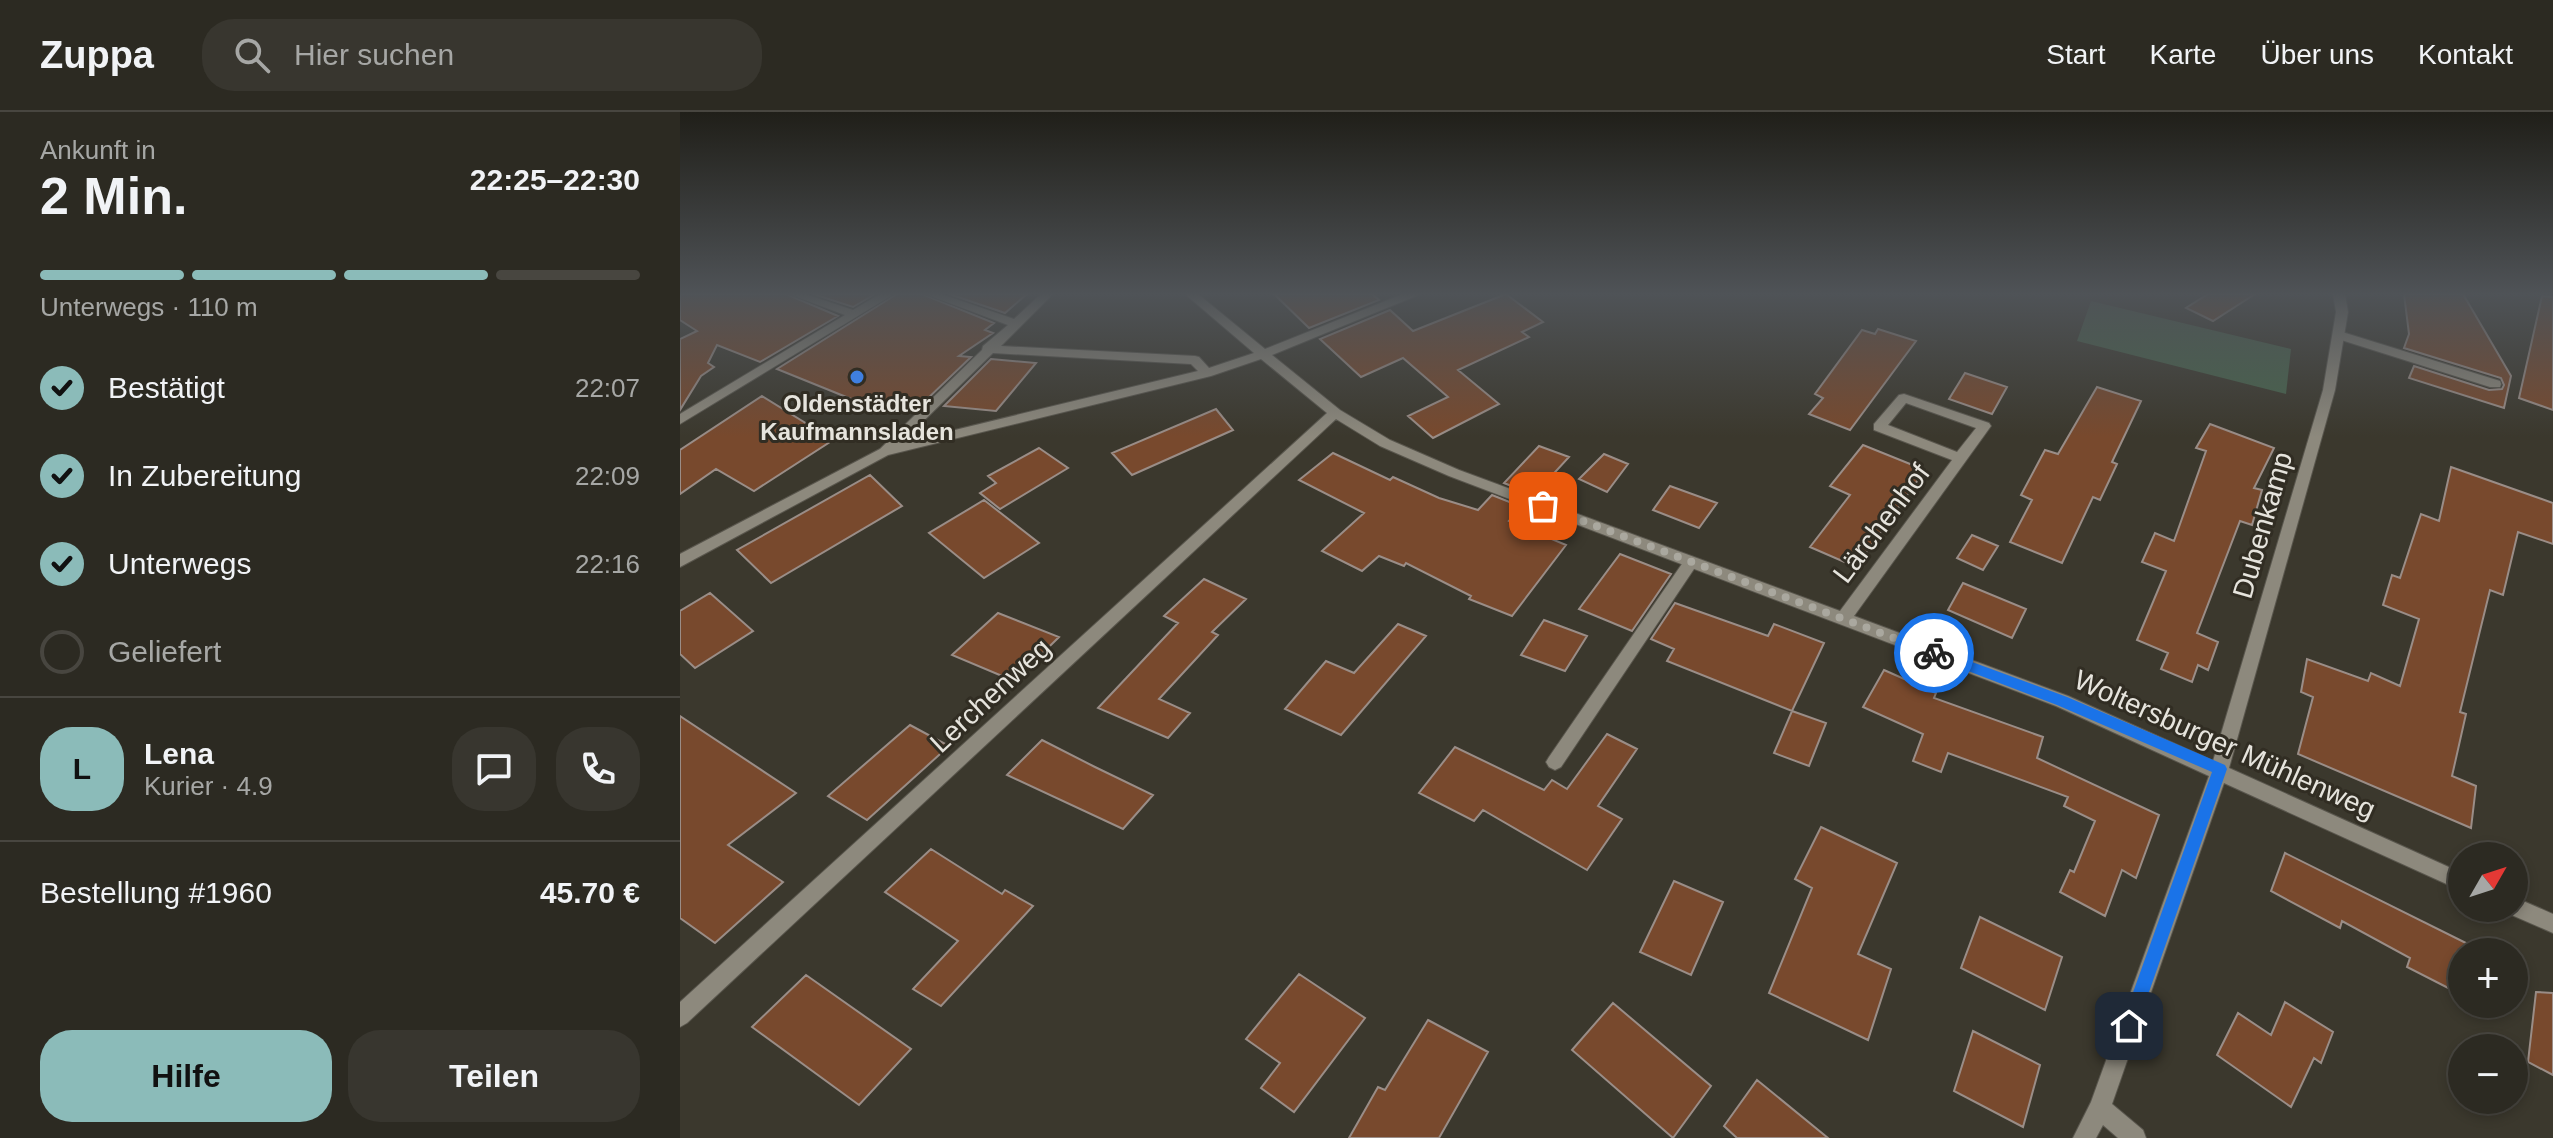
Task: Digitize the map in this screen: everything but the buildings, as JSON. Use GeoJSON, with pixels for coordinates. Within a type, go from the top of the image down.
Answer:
{"type":"FeatureCollection","features":[{"type":"Feature","properties":{"kind":"street"},"geometry":{"type":"LineString","coordinates":[[680,420],[807,342]]}},
{"type":"Feature","properties":{"kind":"street"},"geometry":{"type":"LineString","coordinates":[[884,452],[995,342]]}},
{"type":"Feature","properties":{"kind":"street","name":"Woltersburger Mühlenweg"},"geometry":{"type":"LineString","coordinates":[[1252,342],[1335,413],[1385,443],[1454,473],[2062,701],[2220,769],[2448,875]]}},
{"type":"Feature","properties":{"kind":"street"},"geometry":{"type":"LineString","coordinates":[[680,561],[884,452],[1206,373],[1294,342]]}},
{"type":"Feature","properties":{"kind":"street","name":"Dubenkamp"},"geometry":{"type":"LineString","coordinates":[[2084,1138],[2100,1108],[2220,769],[2329,390],[2338,342]]}},
{"type":"Feature","properties":{"kind":"street"},"geometry":{"type":"LineString","coordinates":[[2361,342],[2495,384]]}},
{"type":"Feature","properties":{"kind":"street"},"geometry":{"type":"LineString","coordinates":[[987,349],[1195,360],[1206,373]]}},
{"type":"Feature","properties":{"kind":"street","name":"Lärchenhof"},"geometry":{"type":"LineString","coordinates":[[1843,619],[1961,459],[1984,426],[1904,398],[1879,427],[1961,459]]}},
{"type":"Feature","properties":{"kind":"street","name":"Lerchenweg"},"geometry":{"type":"LineString","coordinates":[[680,1016],[1335,413]]}},
{"type":"Feature","properties":{"kind":"street"},"geometry":{"type":"LineString","coordinates":[[1555,762],[1691,562]]}},
{"type":"Feature","properties":{"kind":"street"},"geometry":{"type":"LineString","coordinates":[[2528,912],[2553,924]]}},
{"type":"Feature","properties":{"kind":"street"},"geometry":{"type":"LineString","coordinates":[[2100,1108],[2135,1138]]}},
{"type":"Feature","properties":{"kind":"green space"},"geometry":{"type":"Polygon","coordinates":[[[2080,342],[2261,342],[2291,349],[2286,394],[2080,342]]]}},
{"type":"Feature","properties":{"kind":"way so far"},"geometry":{"type":"LineString","coordinates":[[1543,506],[1934,653]]}},
{"type":"Feature","properties":{"kind":"place","name":"Oldenstädter Kaufmannsladen"},"geometry":{"type":"Point","coordinates":[857,377]}},
{"type":"Feature","properties":{"kind":"route"},"geometry":{"type":"LineString","coordinates":[[1934,653],[2062,701],[2220,769],[2129,1026]]}}]}
